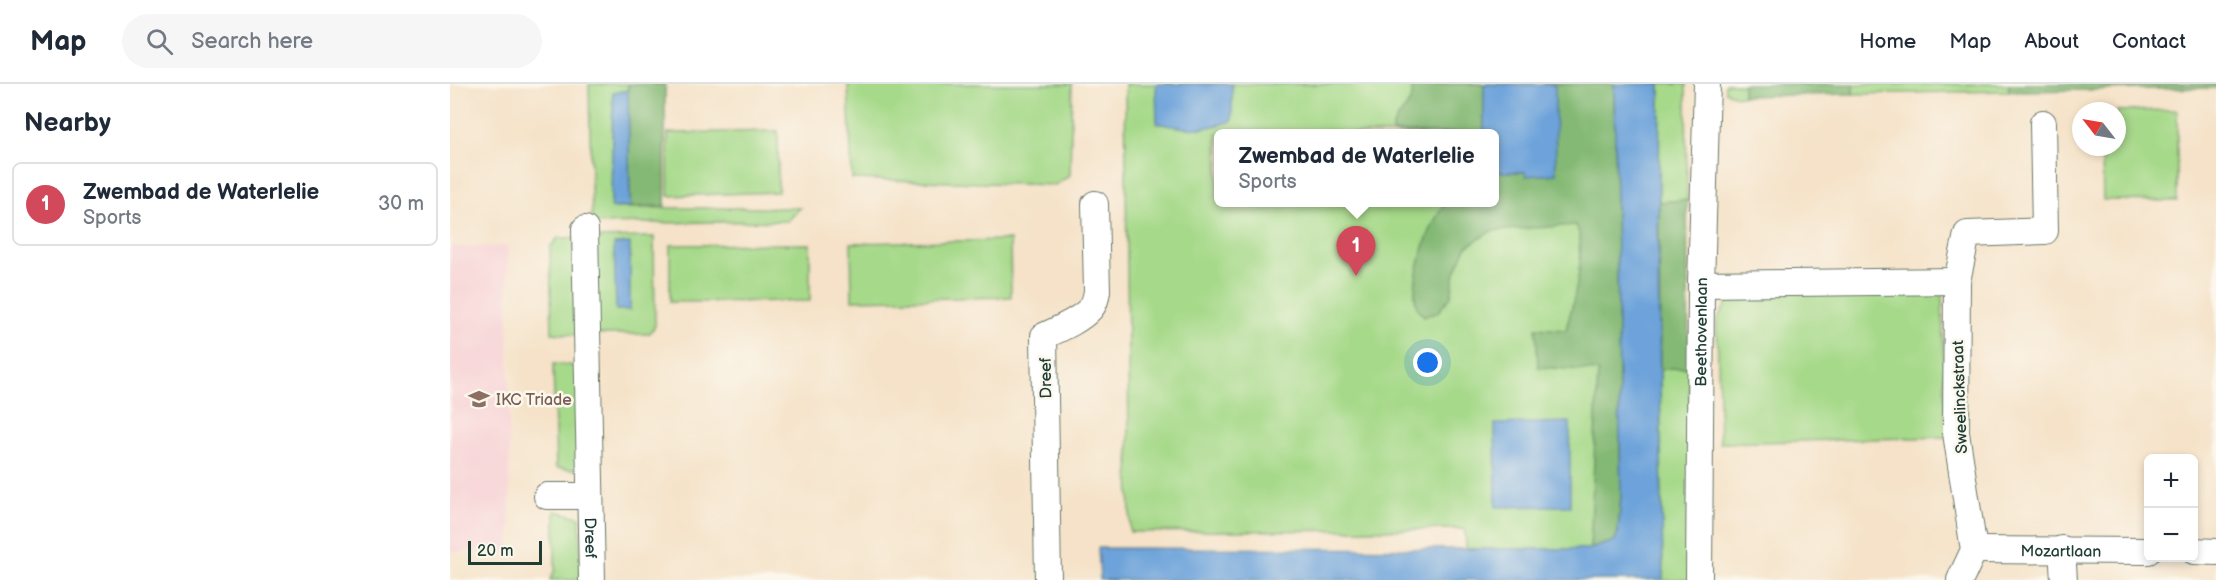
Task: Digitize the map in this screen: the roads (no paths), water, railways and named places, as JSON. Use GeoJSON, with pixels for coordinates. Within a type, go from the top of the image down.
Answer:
{"type":"FeatureCollection","features":[{"type":"Feature","properties":{"kind":"street","name":"Beethovenlaan"},"geometry":{"type":"LineString","coordinates":[[1699,580],[1701,284],[1707,86]]}},
{"type":"Feature","properties":{"kind":"street","name":"Sweelinckstraat"},"geometry":{"type":"LineString","coordinates":[[1974,550],[1956,433],[1957,281],[1967,234],[2045,231],[2043,123]]}},
{"type":"Feature","properties":{"kind":"street","name":"Dreef"},"geometry":{"type":"LineString","coordinates":[[1048,580],[1044,336],[1090,309],[1095,301],[1097,291],[1095,204]]}},
{"type":"Feature","properties":{"kind":"street","name":"Dreef"},"geometry":{"type":"LineString","coordinates":[[585,229],[592,580]]}},
{"type":"Feature","properties":{"kind":"street"},"geometry":{"type":"LineString","coordinates":[[1701,284],[1957,281]]}},
{"type":"Feature","properties":{"kind":"street","name":"Dreef"},"geometry":{"type":"LineString","coordinates":[[546,496],[590,496]]}},
{"type":"Feature","properties":{"kind":"street"},"geometry":{"type":"LineString","coordinates":[[2061,549],[2064,580]]}},
{"type":"Feature","properties":{"kind":"street"},"geometry":{"type":"LineString","coordinates":[[1960,580],[1974,550]]}},
{"type":"Feature","properties":{"kind":"street","name":"Mozartlaan"},"geometry":{"type":"LineString","coordinates":[[1974,550],[2144,551]]}},
{"type":"Feature","properties":{"kind":"street"},"geometry":{"type":"LineString","coordinates":[[2198,552],[2216,552]]}},
{"type":"Feature","properties":{"kind":"water"},"geometry":{"type":"Polygon","coordinates":[[[1156,84],[1232,84],[1232,121],[1212,127],[1194,128],[1157,123],[1156,84]]]}},
{"type":"Feature","properties":{"kind":"water"},"geometry":{"type":"Polygon","coordinates":[[[1484,84],[1555,85],[1556,174],[1526,176],[1525,172],[1499,172],[1499,129],[1484,129],[1484,84]]]}},
{"type":"Feature","properties":{"kind":"water"},"geometry":{"type":"Polygon","coordinates":[[[1614,84],[1660,84],[1658,254],[1663,580],[1100,580],[1098,548],[1590,549],[1615,541],[1618,533],[1621,497],[1614,84]]]}},
{"type":"Feature","properties":{"kind":"water"},"geometry":{"type":"Polygon","coordinates":[[[628,90],[630,207],[611,208],[613,93],[628,90]]]}},
{"type":"Feature","properties":{"kind":"water"},"geometry":{"type":"Polygon","coordinates":[[[630,243],[630,310],[616,310],[614,244],[630,243]]]}},
{"type":"Feature","properties":{"kind":"water"},"geometry":{"type":"Polygon","coordinates":[[[1570,422],[1570,506],[1496,507],[1495,424],[1570,422]]]}},
{"type":"Feature","properties":{"kind":"place","name":"Zwembad de Waterlelie"},"geometry":{"type":"Point","coordinates":[1356,276]}},
{"type":"Feature","properties":{"kind":"place","name":"IKC Triade"},"geometry":{"type":"Point","coordinates":[479,399]}}]}
